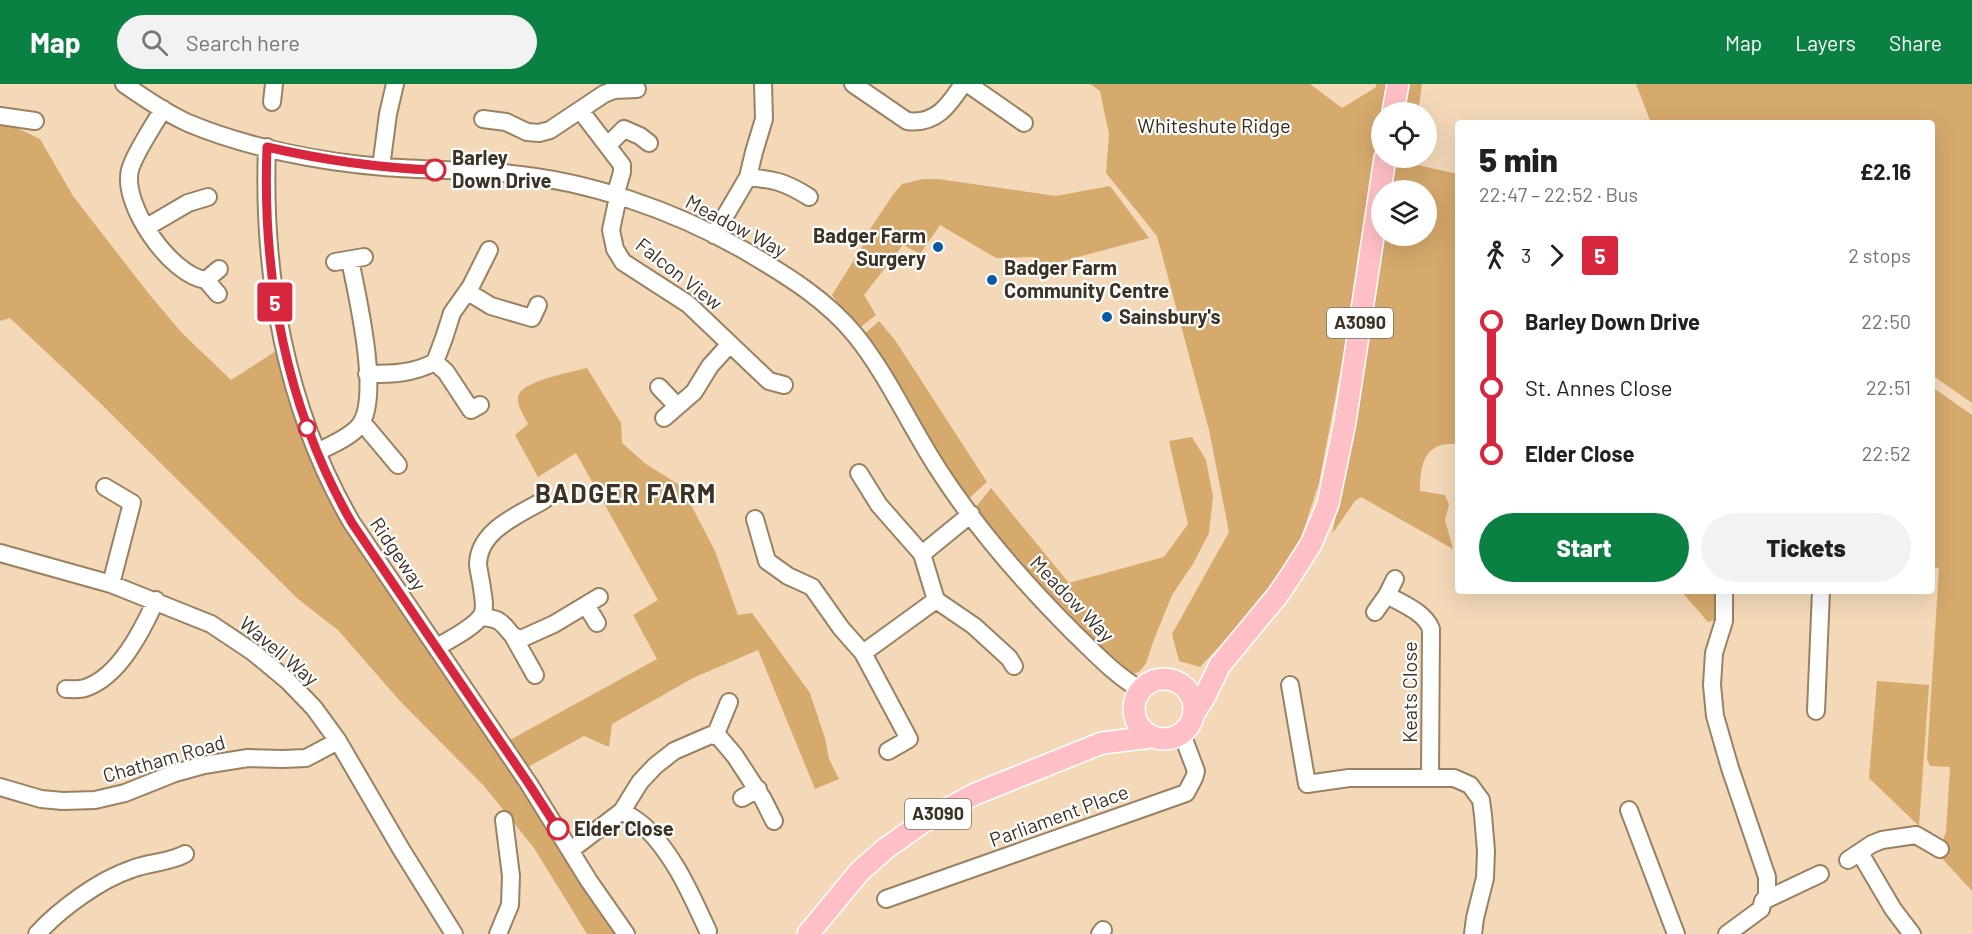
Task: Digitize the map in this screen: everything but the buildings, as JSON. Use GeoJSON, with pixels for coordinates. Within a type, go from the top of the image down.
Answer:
{"type":"FeatureCollection","features":[{"type":"Feature","properties":{"kind":"main road"},"geometry":{"type":"LineString","coordinates":[[1395,102],[1398,84]]}},
{"type":"Feature","properties":{"kind":"main road","name":"A3090"},"geometry":{"type":"LineString","coordinates":[[1195,712],[1220,665],[1277,596],[1292,574],[1311,544],[1328,504],[1346,422],[1384,168]]}},
{"type":"Feature","properties":{"kind":"main road"},"geometry":{"type":"LineString","coordinates":[[1172,679],[1184,686],[1192,699],[1195,712],[1192,722],[1182,734],[1172,739],[1152,737],[1143,730],[1136,719],[1134,709],[1136,698],[1141,690],[1149,683],[1162,678],[1172,679],[1197,674],[1220,665]]}},
{"type":"Feature","properties":{"kind":"main road","name":"A3090"},"geometry":{"type":"LineString","coordinates":[[808,934],[860,871],[885,849],[923,822],[975,794],[1102,743],[1136,719]]}},
{"type":"Feature","properties":{"kind":"main road","name":"A3090"},"geometry":{"type":"LineString","coordinates":[[1102,743],[1152,737]]}},
{"type":"Feature","properties":{"kind":"street","name":"Meadow Way"},"geometry":{"type":"LineString","coordinates":[[124,84],[185,122],[267,147],[304,156],[381,167],[505,173],[576,185],[662,211],[745,251],[807,290],[829,308],[855,335],[939,470],[1019,576],[1111,670],[1141,690]]}},
{"type":"Feature","properties":{"kind":"street"},"geometry":{"type":"LineString","coordinates":[[272,102],[274,84]]}},
{"type":"Feature","properties":{"kind":"street"},"geometry":{"type":"LineString","coordinates":[[381,167],[388,114],[395,84]]}},
{"type":"Feature","properties":{"kind":"street"},"geometry":{"type":"LineString","coordinates":[[714,235],[748,177],[764,119],[763,84]]}},
{"type":"Feature","properties":{"kind":"street"},"geometry":{"type":"LineString","coordinates":[[854,84],[907,121],[913,122],[937,117],[948,106],[963,84]]}},
{"type":"Feature","properties":{"kind":"street"},"geometry":{"type":"LineString","coordinates":[[968,84],[1024,123]]}},
{"type":"Feature","properties":{"kind":"street"},"geometry":{"type":"LineString","coordinates":[[483,118],[506,122],[527,132],[539,133],[550,130],[604,94],[614,90],[637,89]]}},
{"type":"Feature","properties":{"kind":"street"},"geometry":{"type":"LineString","coordinates":[[163,109],[129,170],[133,202],[153,238],[181,268],[192,275],[212,274],[218,294]]}},
{"type":"Feature","properties":{"kind":"street","name":"Falcon View"},"geometry":{"type":"LineString","coordinates":[[580,110],[622,165],[611,230],[615,249],[623,262],[688,304],[769,381],[784,385]]}},
{"type":"Feature","properties":{"kind":"street"},"geometry":{"type":"LineString","coordinates":[[0,116],[35,121]]}},
{"type":"Feature","properties":{"kind":"street"},"geometry":{"type":"LineString","coordinates":[[608,145],[624,129],[649,142]]}},
{"type":"Feature","properties":{"kind":"street","name":"Ridgeway"},"geometry":{"type":"LineString","coordinates":[[267,147],[266,216],[274,296],[304,420],[330,483],[352,523],[529,784],[626,934]]}},
{"type":"Feature","properties":{"kind":"street"},"geometry":{"type":"LineString","coordinates":[[748,177],[788,184],[809,197]]}},
{"type":"Feature","properties":{"kind":"street"},"geometry":{"type":"LineString","coordinates":[[147,227],[188,203],[208,197]]}},
{"type":"Feature","properties":{"kind":"street"},"geometry":{"type":"LineString","coordinates":[[317,452],[360,426],[368,410],[369,392],[363,314],[349,260]]}},
{"type":"Feature","properties":{"kind":"street"},"geometry":{"type":"LineString","coordinates":[[368,374],[404,373],[421,369],[435,362],[452,313],[489,262]]}},
{"type":"Feature","properties":{"kind":"street"},"geometry":{"type":"LineString","coordinates":[[468,292],[491,306],[532,318],[538,305]]}},
{"type":"Feature","properties":{"kind":"street"},"geometry":{"type":"LineString","coordinates":[[664,418],[694,392],[710,366],[729,345]]}},
{"type":"Feature","properties":{"kind":"street"},"geometry":{"type":"LineString","coordinates":[[435,362],[446,372],[471,410],[480,405]]}},
{"type":"Feature","properties":{"kind":"street"},"geometry":{"type":"LineString","coordinates":[[659,387],[677,406]]}},
{"type":"Feature","properties":{"kind":"street"},"geometry":{"type":"LineString","coordinates":[[360,426],[367,428],[398,465]]}},
{"type":"Feature","properties":{"kind":"street"},"geometry":{"type":"LineString","coordinates":[[859,473],[879,505],[922,554],[936,600],[974,626],[1009,658],[1014,666]]}},
{"type":"Feature","properties":{"kind":"street"},"geometry":{"type":"LineString","coordinates":[[105,487],[132,503],[111,584]]}},
{"type":"Feature","properties":{"kind":"street"},"geometry":{"type":"LineString","coordinates":[[436,647],[482,616],[484,602],[478,564],[484,543],[490,533],[544,500]]}},
{"type":"Feature","properties":{"kind":"street"},"geometry":{"type":"LineString","coordinates":[[922,554],[971,514]]}},
{"type":"Feature","properties":{"kind":"street"},"geometry":{"type":"LineString","coordinates":[[755,519],[767,561],[788,576],[812,587],[841,628],[863,653],[909,740],[888,751]]}},
{"type":"Feature","properties":{"kind":"street","name":"Wavell Way"},"geometry":{"type":"LineString","coordinates":[[0,553],[111,584],[156,600],[211,624],[253,652],[288,681],[314,708],[338,741],[454,934]]}},
{"type":"Feature","properties":{"kind":"street"},"geometry":{"type":"LineString","coordinates":[[1375,612],[1395,579]]}},
{"type":"Feature","properties":{"kind":"street"},"geometry":{"type":"LineString","coordinates":[[1724,594],[1724,621],[1714,653],[1712,685],[1715,716],[1767,878],[1767,897],[1761,909],[1727,934]]}},
{"type":"Feature","properties":{"kind":"street"},"geometry":{"type":"LineString","coordinates":[[1816,711],[1821,594]]}},
{"type":"Feature","properties":{"kind":"street","name":"Keats Close"},"geometry":{"type":"LineString","coordinates":[[1387,595],[1414,610],[1429,622],[1431,629],[1430,777]]}},
{"type":"Feature","properties":{"kind":"street"},"geometry":{"type":"LineString","coordinates":[[66,689],[86,688],[112,670],[136,640],[156,600]]}},
{"type":"Feature","properties":{"kind":"street"},"geometry":{"type":"LineString","coordinates":[[863,653],[936,600]]}},
{"type":"Feature","properties":{"kind":"street"},"geometry":{"type":"LineString","coordinates":[[513,636],[518,639],[530,636],[592,601],[597,623]]}},
{"type":"Feature","properties":{"kind":"street"},"geometry":{"type":"LineString","coordinates":[[482,616],[502,623],[513,636],[535,675]]}},
{"type":"Feature","properties":{"kind":"street"},"geometry":{"type":"LineString","coordinates":[[1290,685],[1307,784],[1349,778],[1430,777],[1454,778],[1470,785],[1481,800],[1486,851],[1473,934]]}},
{"type":"Feature","properties":{"kind":"street"},"geometry":{"type":"LineString","coordinates":[[715,736],[729,702]]}},
{"type":"Feature","properties":{"kind":"street","name":"Parliament Place"},"geometry":{"type":"LineString","coordinates":[[886,899],[1186,793],[1196,771],[1182,734]]}},
{"type":"Feature","properties":{"kind":"street"},"geometry":{"type":"LineString","coordinates":[[571,850],[622,811],[640,782],[656,766],[681,747],[711,735],[719,737],[730,749],[758,789],[774,821]]}},
{"type":"Feature","properties":{"kind":"street","name":"Chatham Road"},"geometry":{"type":"LineString","coordinates":[[0,787],[41,799],[95,800],[125,793],[176,773],[204,765],[248,758],[306,758],[338,741]]}},
{"type":"Feature","properties":{"kind":"street"},"geometry":{"type":"LineString","coordinates":[[742,798],[758,789]]}},
{"type":"Feature","properties":{"kind":"street"},"geometry":{"type":"LineString","coordinates":[[1629,810],[1676,934]]}},
{"type":"Feature","properties":{"kind":"street"},"geometry":{"type":"LineString","coordinates":[[622,811],[645,826],[666,853],[687,884],[686,902],[708,931]]}},
{"type":"Feature","properties":{"kind":"street"},"geometry":{"type":"LineString","coordinates":[[498,934],[510,906],[511,876],[504,820]]}},
{"type":"Feature","properties":{"kind":"street"},"geometry":{"type":"LineString","coordinates":[[1912,934],[1854,857],[1882,840],[1916,835],[1940,849]]}},
{"type":"Feature","properties":{"kind":"street"},"geometry":{"type":"LineString","coordinates":[[37,934],[51,920],[84,895],[117,875],[149,864],[172,861],[185,854]]}},
{"type":"Feature","properties":{"kind":"street"},"geometry":{"type":"LineString","coordinates":[[1763,901],[1821,874]]}},
{"type":"Feature","properties":{"kind":"green space","name":"Whiteshute Ridge"},"geometry":{"type":"Polygon","coordinates":[[[1090,84],[1310,84],[1342,108],[1375,88],[1377,84],[1389,84],[1386,102],[1371,102],[1371,168],[1375,168],[1373,180],[1371,180],[1350,322],[1319,483],[1300,541],[1257,607],[1200,667],[1179,661],[1172,634],[1229,532],[1209,430],[1157,236],[1106,173],[1109,134],[1100,91],[1090,84]]]}},
{"type":"Feature","properties":{"kind":"green space"},"geometry":{"type":"Polygon","coordinates":[[[1405,84],[1422,84],[1419,102],[1402,102],[1405,84]]]}},
{"type":"Feature","properties":{"kind":"green space"},"geometry":{"type":"Polygon","coordinates":[[[1636,84],[1972,84],[1972,403],[1935,377],[1935,120],[1650,120],[1636,84]]]}},
{"type":"Feature","properties":{"kind":"green space"},"geometry":{"type":"Polygon","coordinates":[[[0,120],[40,139],[73,196],[149,294],[182,333],[231,380],[276,351],[287,398],[305,447],[329,495],[619,934],[587,934],[534,848],[484,786],[400,701],[338,630],[298,599],[97,400],[10,318],[0,321],[0,120]]]}},
{"type":"Feature","properties":{"kind":"green space"},"geometry":{"type":"Polygon","coordinates":[[[1391,168],[1431,168],[1455,173],[1455,444],[1438,446],[1431,450],[1423,463],[1420,491],[1445,495],[1449,505],[1445,520],[1453,549],[1361,497],[1355,501],[1332,534],[1350,452],[1381,246],[1437,246],[1437,180],[1389,180],[1391,168]]]}},
{"type":"Feature","properties":{"kind":"green space"},"geometry":{"type":"Polygon","coordinates":[[[923,179],[938,179],[1056,196],[1110,186],[1149,238],[1026,271],[1034,257],[996,258],[940,225],[920,254],[903,245],[864,295],[876,315],[857,330],[832,295],[862,247],[870,229],[895,192],[902,184],[923,179]]]}},
{"type":"Feature","properties":{"kind":"green space"},"geometry":{"type":"Polygon","coordinates":[[[879,321],[895,340],[987,482],[966,501],[862,336],[879,321]]]}},
{"type":"Feature","properties":{"kind":"green space"},"geometry":{"type":"Polygon","coordinates":[[[587,368],[621,423],[622,443],[646,464],[681,486],[715,551],[738,615],[752,613],[810,693],[825,738],[829,759],[839,779],[815,789],[758,650],[693,678],[612,724],[609,747],[584,736],[526,768],[510,740],[657,659],[633,615],[658,600],[576,453],[538,477],[515,435],[528,424],[519,404],[518,397],[521,391],[537,382],[587,368]]]}},
{"type":"Feature","properties":{"kind":"green space"},"geometry":{"type":"Polygon","coordinates":[[[1935,389],[1972,415],[1972,891],[1938,854],[1946,832],[1950,767],[1930,766],[1927,759],[1939,568],[1935,567],[1935,389]]]}},
{"type":"Feature","properties":{"kind":"green space"},"geometry":{"type":"Polygon","coordinates":[[[1192,437],[1206,460],[1213,496],[1209,533],[1193,564],[1172,595],[1146,663],[1140,671],[1132,675],[1106,660],[989,530],[976,507],[991,488],[1069,583],[1164,557],[1188,524],[1169,441],[1192,437]]]}},
{"type":"Feature","properties":{"kind":"green space"},"geometry":{"type":"Polygon","coordinates":[[[1684,594],[1720,594],[1718,619],[1708,622],[1684,594]]]}},
{"type":"Feature","properties":{"kind":"green space"},"geometry":{"type":"Polygon","coordinates":[[[1877,681],[1929,685],[1919,826],[1869,778],[1877,681]]]}},
{"type":"Feature","properties":{"kind":"bus line","name":"5"},"geometry":{"type":"LineString","coordinates":[[435,170],[381,167],[304,156],[267,147],[268,250],[284,349],[304,420],[330,483],[352,523],[558,829]]}},
{"type":"Feature","properties":{"kind":"place","name":"Barley Down Drive"},"geometry":{"type":"Point","coordinates":[435,170]}},
{"type":"Feature","properties":{"kind":"place","name":"Badger Farm Surgery"},"geometry":{"type":"Point","coordinates":[938,247]}},
{"type":"Feature","properties":{"kind":"place","name":"Badger Farm Community Centre"},"geometry":{"type":"Point","coordinates":[992,280]}},
{"type":"Feature","properties":{"kind":"place","name":"Sainsbury's"},"geometry":{"type":"Point","coordinates":[1107,317]}},
{"type":"Feature","properties":{"kind":"place","name":"Elder Close"},"geometry":{"type":"Point","coordinates":[558,829]}},
{"type":"Feature","properties":{"kind":"district","name":"BADGER FARM"},"geometry":{"type":"Point","coordinates":[626,494]}}]}
